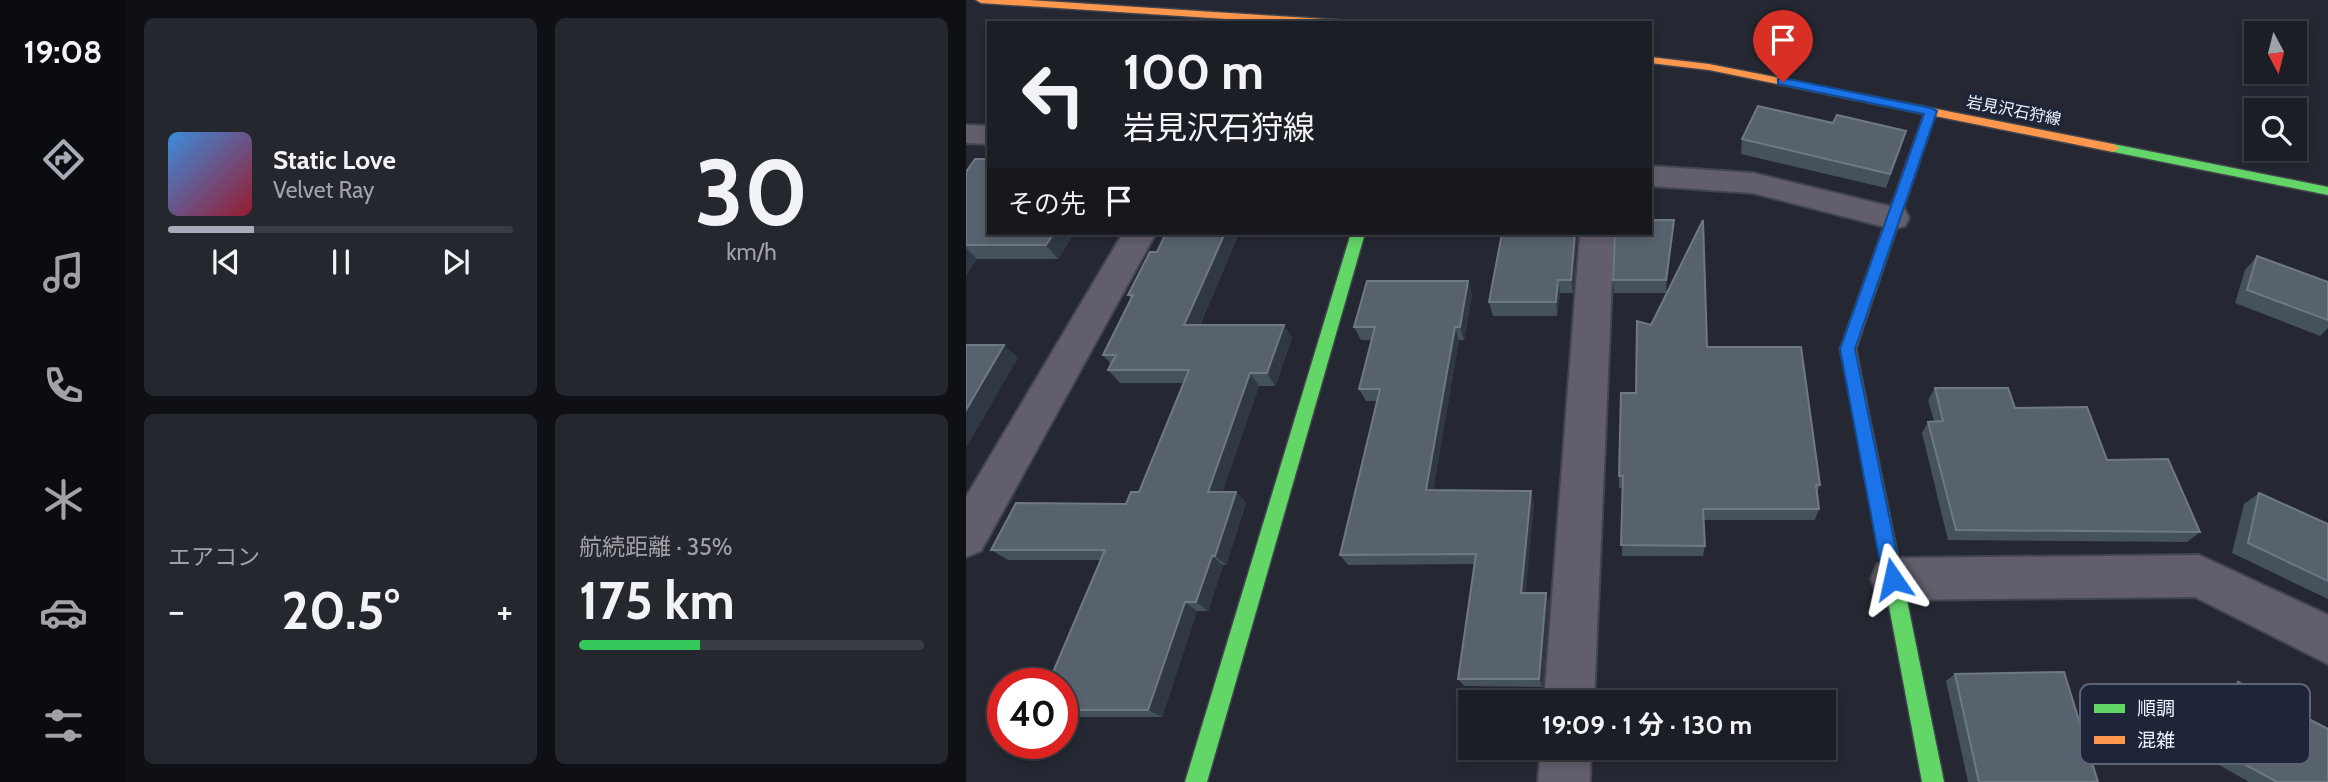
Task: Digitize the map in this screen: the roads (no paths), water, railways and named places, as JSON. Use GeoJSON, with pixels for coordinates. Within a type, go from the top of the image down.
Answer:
{"type":"FeatureCollection","features":[{"type":"Feature","properties":{"kind":"main road"},"geometry":{"type":"LineString","coordinates":[[981,0],[1296,21]]}},
{"type":"Feature","properties":{"kind":"main road","name":"岩見沢石狩線"},"geometry":{"type":"LineString","coordinates":[[1652,60],[1709,67],[2328,191]]}},
{"type":"Feature","properties":{"kind":"main road"},"geometry":{"type":"LineString","coordinates":[[1931,111],[1848,349],[1933,782]]}},
{"type":"Feature","properties":{"kind":"main road"},"geometry":{"type":"LineString","coordinates":[[1196,782],[1357,235]]}},
{"type":"Feature","properties":{"kind":"street"},"geometry":{"type":"LineString","coordinates":[[966,134],[987,135]]}},
{"type":"Feature","properties":{"kind":"street"},"geometry":{"type":"LineString","coordinates":[[1652,176],[1753,183],[1894,218]]}},
{"type":"Feature","properties":{"kind":"street"},"geometry":{"type":"LineString","coordinates":[[966,537],[1138,235]]}},
{"type":"Feature","properties":{"kind":"street"},"geometry":{"type":"LineString","coordinates":[[1570,690],[1597,235]]}},
{"type":"Feature","properties":{"kind":"street"},"geometry":{"type":"LineString","coordinates":[[1893,579],[2199,576],[2328,640]]}},
{"type":"Feature","properties":{"kind":"street"},"geometry":{"type":"LineString","coordinates":[[1564,782],[1565,760]]}}]}
